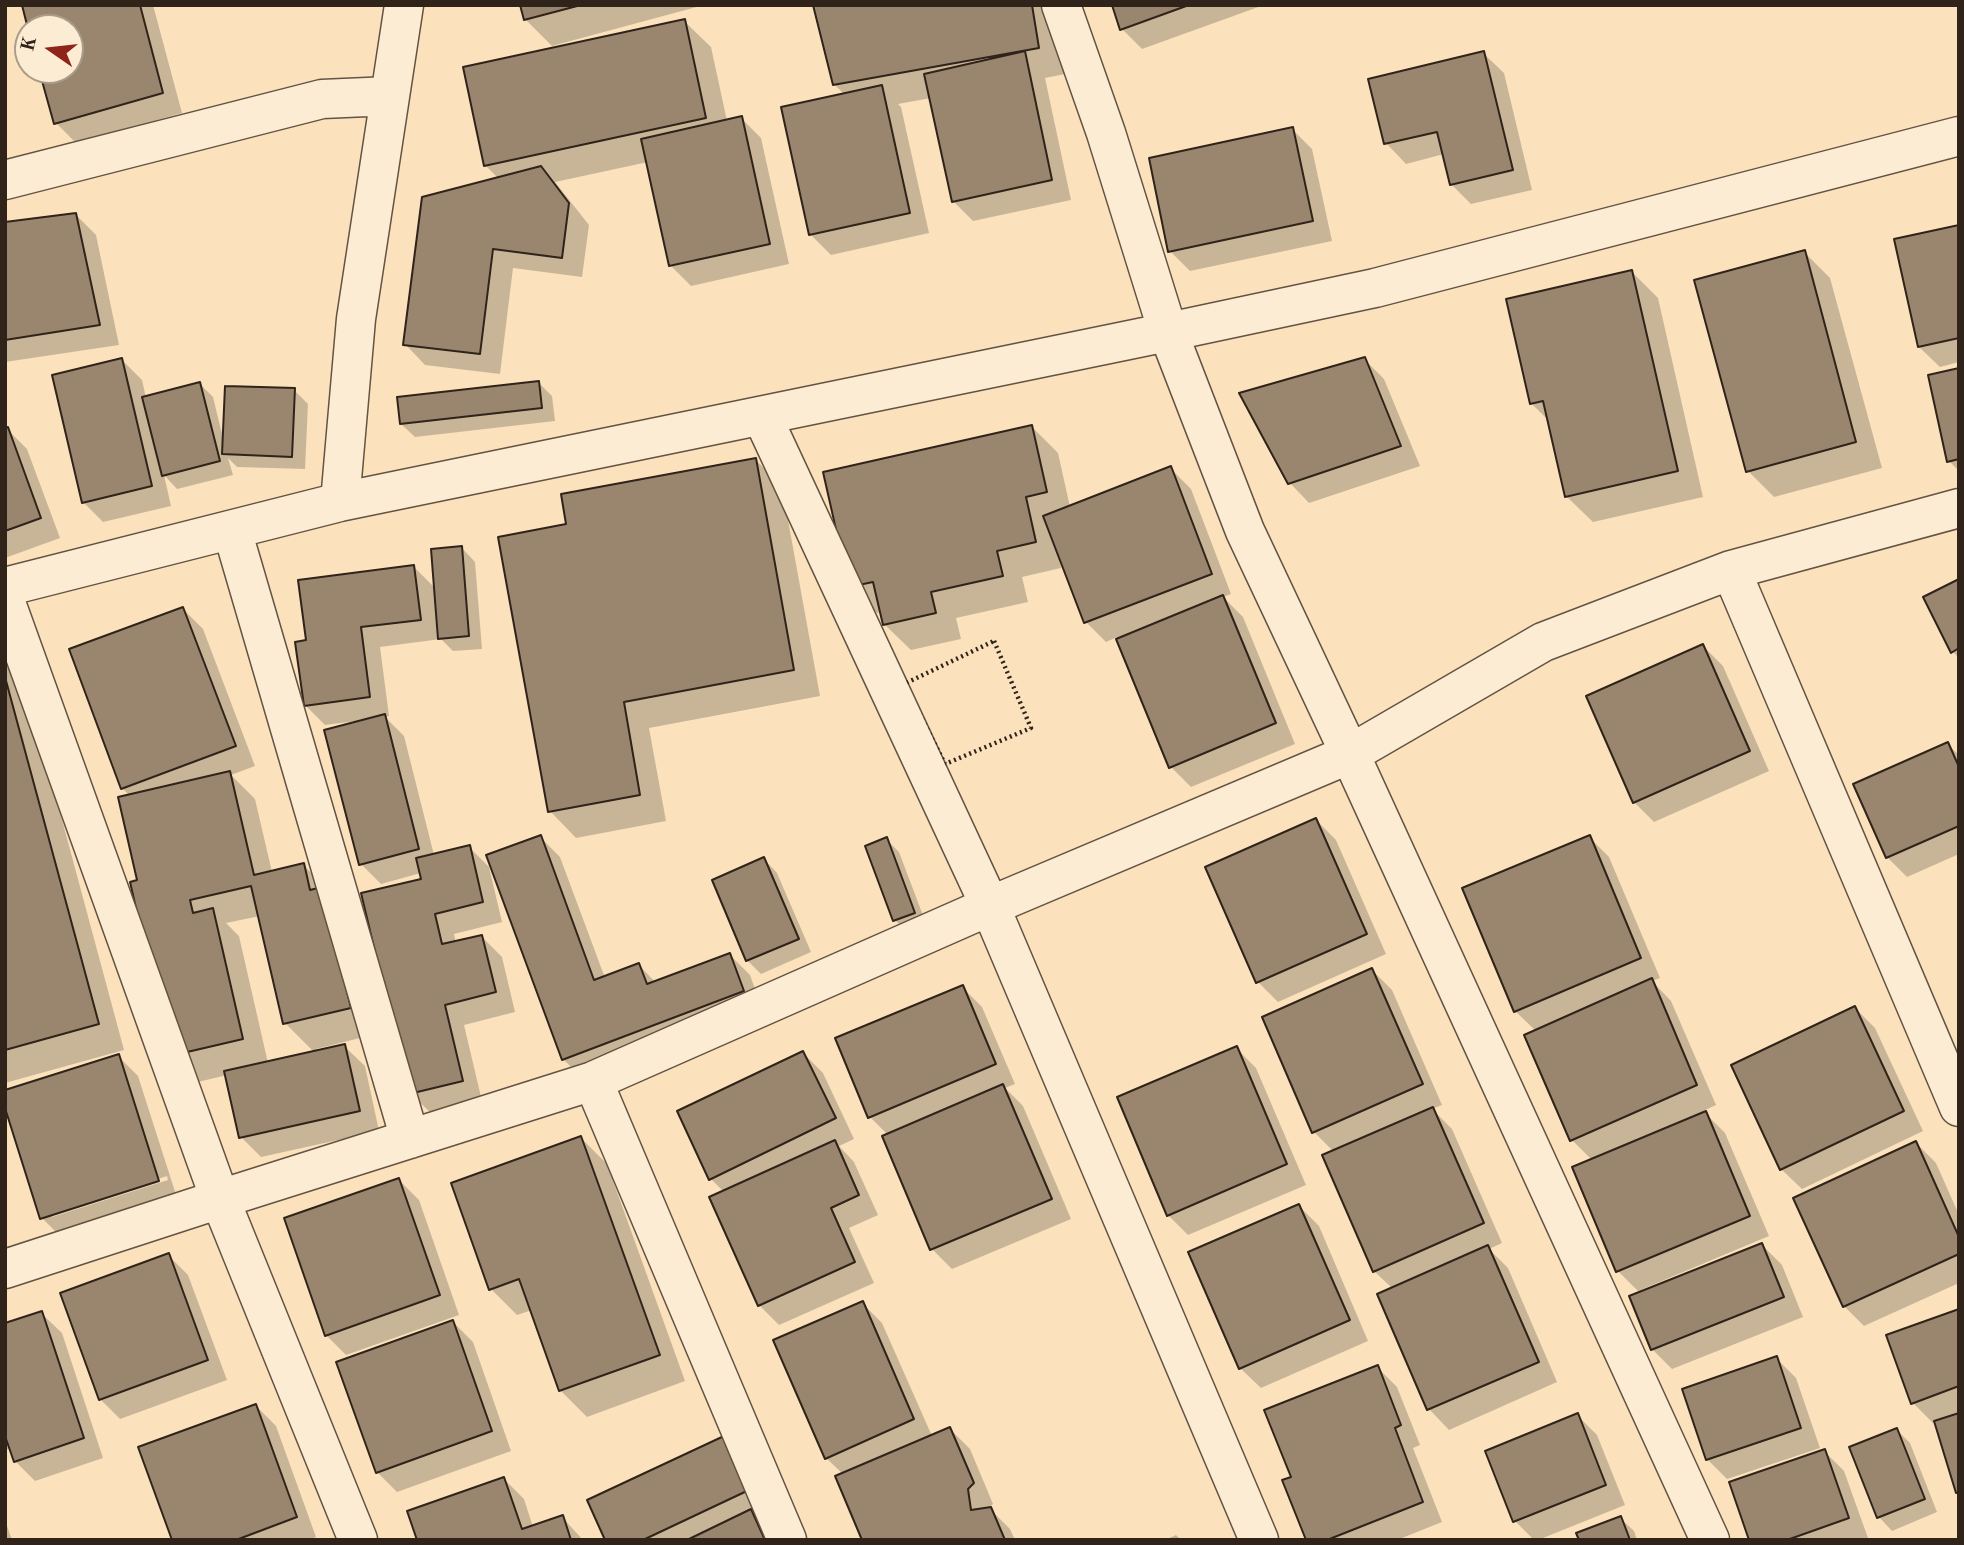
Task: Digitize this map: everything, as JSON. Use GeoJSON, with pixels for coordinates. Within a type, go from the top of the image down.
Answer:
{"type":"FeatureCollection","features":[{"type":"Feature","properties":{"kind":"street"},"geometry":{"type":"LineString","coordinates":[[340,502],[356,319],[404,5]]}},
{"type":"Feature","properties":{"kind":"street"},"geometry":{"type":"LineString","coordinates":[[1061,5],[1106,133],[1168,332],[1245,531],[1710,1540]]}},
{"type":"Feature","properties":{"kind":"street"},"geometry":{"type":"LineString","coordinates":[[5,180],[322,99],[390,96]]}},
{"type":"Feature","properties":{"kind":"street"},"geometry":{"type":"LineString","coordinates":[[5,587],[340,502],[1375,288],[1959,136]]}},
{"type":"Feature","properties":{"kind":"street"},"geometry":{"type":"LineString","coordinates":[[762,416],[990,906],[1259,1540]]}},
{"type":"Feature","properties":{"kind":"street"},"geometry":{"type":"LineString","coordinates":[[5,1269],[593,1081],[990,906],[1350,754],[1543,642],[1731,570],[1959,508]]}},
{"type":"Feature","properties":{"kind":"street"},"geometry":{"type":"LineString","coordinates":[[232,530],[411,1139]]}},
{"type":"Feature","properties":{"kind":"street"},"geometry":{"type":"LineString","coordinates":[[1731,570],[1959,1107]]}},
{"type":"Feature","properties":{"kind":"street"},"geometry":{"type":"LineString","coordinates":[[5,600],[220,1199],[358,1540]]}},
{"type":"Feature","properties":{"kind":"street"},"geometry":{"type":"LineString","coordinates":[[593,1081],[788,1540]]}},
{"type":"Feature","properties":{"kind":"path"},"geometry":{"type":"LineString","coordinates":[[994,641],[1031,728],[945,764],[904,684],[994,641]]}},
{"type":"Feature","properties":{"kind":"building"},"geometry":{"type":"Polygon","coordinates":[[[22,5],[140,5],[163,93],[54,124],[43,84],[84,84],[84,14],[24,14],[22,5]]]}},
{"type":"Feature","properties":{"kind":"building"},"geometry":{"type":"Polygon","coordinates":[[[520,5],[581,5],[524,20],[520,5]]]}},
{"type":"Feature","properties":{"kind":"building"},"geometry":{"type":"Polygon","coordinates":[[[813,5],[1032,5],[1039,48],[833,85],[813,5]]]}},
{"type":"Feature","properties":{"kind":"building"},"geometry":{"type":"Polygon","coordinates":[[[1112,5],[1189,5],[1120,30],[1112,5]]]}},
{"type":"Feature","properties":{"kind":"building"},"geometry":{"type":"Polygon","coordinates":[[[685,19],[706,118],[484,166],[463,67],[685,19]]]}},
{"type":"Feature","properties":{"kind":"building"},"geometry":{"type":"Polygon","coordinates":[[[1025,51],[1052,180],[952,202],[924,74],[1025,51]]]}},
{"type":"Feature","properties":{"kind":"building"},"geometry":{"type":"Polygon","coordinates":[[[1484,51],[1513,170],[1450,185],[1437,132],[1384,144],[1368,79],[1484,51]]]}},
{"type":"Feature","properties":{"kind":"building"},"geometry":{"type":"Polygon","coordinates":[[[882,85],[910,213],[809,235],[781,107],[882,85]]]}},
{"type":"Feature","properties":{"kind":"building"},"geometry":{"type":"Polygon","coordinates":[[[742,116],[770,244],[669,266],[641,139],[742,116]]]}},
{"type":"Feature","properties":{"kind":"building"},"geometry":{"type":"Polygon","coordinates":[[[1293,127],[1313,221],[1168,252],[1149,158],[1293,127]]]}},
{"type":"Feature","properties":{"kind":"building"},"geometry":{"type":"Polygon","coordinates":[[[541,166],[569,203],[562,258],[493,249],[480,354],[403,345],[422,197],[541,166]]]}},
{"type":"Feature","properties":{"kind":"building"},"geometry":{"type":"Polygon","coordinates":[[[76,213],[100,325],[5,340],[5,222],[76,213]]]}},
{"type":"Feature","properties":{"kind":"building"},"geometry":{"type":"Polygon","coordinates":[[[1959,225],[1959,338],[1918,347],[1894,239],[1959,225]]]}},
{"type":"Feature","properties":{"kind":"building"},"geometry":{"type":"Polygon","coordinates":[[[1805,250],[1856,442],[1746,472],[1694,280],[1805,250]]]}},
{"type":"Feature","properties":{"kind":"building"},"geometry":{"type":"Polygon","coordinates":[[[1632,270],[1678,471],[1565,497],[1543,401],[1530,404],[1506,299],[1632,270]]]}},
{"type":"Feature","properties":{"kind":"building"},"geometry":{"type":"Polygon","coordinates":[[[1365,357],[1401,446],[1288,484],[1239,393],[1365,357]]]}},
{"type":"Feature","properties":{"kind":"building"},"geometry":{"type":"Polygon","coordinates":[[[122,358],[152,486],[82,503],[52,375],[122,358]]]}},
{"type":"Feature","properties":{"kind":"building"},"geometry":{"type":"Polygon","coordinates":[[[1959,368],[1959,459],[1947,462],[1928,375],[1959,368]]]}},
{"type":"Feature","properties":{"kind":"building"},"geometry":{"type":"Polygon","coordinates":[[[539,381],[542,408],[400,424],[397,397],[539,381]]]}},
{"type":"Feature","properties":{"kind":"building"},"geometry":{"type":"Polygon","coordinates":[[[200,382],[220,461],[162,476],[142,397],[200,382]]]}},
{"type":"Feature","properties":{"kind":"building"},"geometry":{"type":"Polygon","coordinates":[[[225,386],[295,388],[292,457],[222,454],[225,386]]]}},
{"type":"Feature","properties":{"kind":"building"},"geometry":{"type":"Polygon","coordinates":[[[1032,425],[1047,492],[1026,497],[1036,542],[997,551],[1003,576],[931,592],[936,613],[883,625],[873,582],[849,587],[823,472],[1032,425]]]}},
{"type":"Feature","properties":{"kind":"building"},"geometry":{"type":"Polygon","coordinates":[[[8,427],[41,518],[5,531],[5,428],[8,427]]]}},
{"type":"Feature","properties":{"kind":"building"},"geometry":{"type":"Polygon","coordinates":[[[756,458],[794,670],[624,702],[640,795],[548,812],[498,537],[566,524],[561,494],[756,458]]]}},
{"type":"Feature","properties":{"kind":"building"},"geometry":{"type":"Polygon","coordinates":[[[1171,466],[1212,574],[1084,623],[1043,516],[1171,466]]]}},
{"type":"Feature","properties":{"kind":"building"},"geometry":{"type":"Polygon","coordinates":[[[462,546],[469,636],[438,639],[431,549],[462,546]]]}},
{"type":"Feature","properties":{"kind":"building"},"geometry":{"type":"Polygon","coordinates":[[[414,565],[421,620],[361,627],[370,697],[304,706],[295,642],[306,640],[298,580],[414,565]]]}},
{"type":"Feature","properties":{"kind":"building"},"geometry":{"type":"Polygon","coordinates":[[[1959,579],[1959,648],[1951,653],[1923,597],[1959,579]]]}},
{"type":"Feature","properties":{"kind":"building"},"geometry":{"type":"Polygon","coordinates":[[[1223,595],[1276,723],[1169,768],[1116,639],[1223,595]]]}},
{"type":"Feature","properties":{"kind":"building"},"geometry":{"type":"Polygon","coordinates":[[[183,607],[236,746],[121,789],[69,649],[183,607]]]}},
{"type":"Feature","properties":{"kind":"building"},"geometry":{"type":"Polygon","coordinates":[[[1703,644],[1750,751],[1633,803],[1586,696],[1703,644]]]}},
{"type":"Feature","properties":{"kind":"building"},"geometry":{"type":"Polygon","coordinates":[[[5,677],[99,1024],[5,1050],[5,677]]]}},
{"type":"Feature","properties":{"kind":"building"},"geometry":{"type":"Polygon","coordinates":[[[385,714],[419,849],[359,865],[324,730],[385,714]]]}},
{"type":"Feature","properties":{"kind":"building"},"geometry":{"type":"Polygon","coordinates":[[[1948,742],[1959,767],[1959,826],[1886,858],[1853,784],[1948,742]]]}},
{"type":"Feature","properties":{"kind":"building"},"geometry":{"type":"Polygon","coordinates":[[[230,771],[254,875],[304,863],[310,890],[322,887],[351,1008],[283,1024],[251,886],[190,900],[193,913],[213,908],[243,1039],[170,1056],[130,882],[137,880],[118,797],[230,771]]]}},
{"type":"Feature","properties":{"kind":"building"},"geometry":{"type":"Polygon","coordinates":[[[1316,818],[1367,934],[1256,983],[1205,867],[1316,818]]]}},
{"type":"Feature","properties":{"kind":"building"},"geometry":{"type":"Polygon","coordinates":[[[541,835],[594,980],[639,963],[647,984],[730,953],[744,991],[562,1060],[486,855],[541,835]]]}},
{"type":"Feature","properties":{"kind":"building"},"geometry":{"type":"Polygon","coordinates":[[[1590,835],[1641,958],[1514,1012],[1462,888],[1590,835]]]}},
{"type":"Feature","properties":{"kind":"building"},"geometry":{"type":"Polygon","coordinates":[[[887,837],[915,913],[893,921],[865,846],[887,837]]]}},
{"type":"Feature","properties":{"kind":"building"},"geometry":{"type":"Polygon","coordinates":[[[470,845],[483,902],[435,914],[442,944],[482,935],[496,992],[445,1005],[463,1081],[409,1094],[361,893],[421,879],[416,858],[470,845]]]}},
{"type":"Feature","properties":{"kind":"building"},"geometry":{"type":"Polygon","coordinates":[[[764,857],[799,939],[746,961],[712,880],[764,857]]]}},
{"type":"Feature","properties":{"kind":"building"},"geometry":{"type":"Polygon","coordinates":[[[1372,968],[1423,1084],[1312,1133],[1262,1017],[1372,968]]]}},
{"type":"Feature","properties":{"kind":"building"},"geometry":{"type":"Polygon","coordinates":[[[1652,978],[1697,1085],[1570,1141],[1524,1035],[1652,978]]]}},
{"type":"Feature","properties":{"kind":"building"},"geometry":{"type":"Polygon","coordinates":[[[963,985],[996,1064],[868,1118],[835,1038],[963,985]]]}},
{"type":"Feature","properties":{"kind":"building"},"geometry":{"type":"Polygon","coordinates":[[[1855,1006],[1904,1111],[1780,1170],[1731,1065],[1855,1006]]]}},
{"type":"Feature","properties":{"kind":"building"},"geometry":{"type":"Polygon","coordinates":[[[345,1044],[360,1111],[239,1138],[224,1071],[345,1044]]]}},
{"type":"Feature","properties":{"kind":"building"},"geometry":{"type":"Polygon","coordinates":[[[1237,1046],[1287,1164],[1167,1216],[1117,1097],[1237,1046]]]}},
{"type":"Feature","properties":{"kind":"building"},"geometry":{"type":"Polygon","coordinates":[[[803,1051],[836,1118],[709,1180],[677,1111],[803,1051]]]}},
{"type":"Feature","properties":{"kind":"building"},"geometry":{"type":"Polygon","coordinates":[[[119,1054],[159,1181],[40,1219],[5,1108],[5,1090],[119,1054]]]}},
{"type":"Feature","properties":{"kind":"building"},"geometry":{"type":"Polygon","coordinates":[[[1003,1084],[1052,1199],[930,1250],[882,1136],[1003,1084]]]}},
{"type":"Feature","properties":{"kind":"building"},"geometry":{"type":"Polygon","coordinates":[[[1433,1107],[1484,1223],[1373,1272],[1322,1155],[1433,1107]]]}},
{"type":"Feature","properties":{"kind":"building"},"geometry":{"type":"Polygon","coordinates":[[[1706,1111],[1750,1216],[1616,1272],[1572,1167],[1706,1111]]]}},
{"type":"Feature","properties":{"kind":"building"},"geometry":{"type":"Polygon","coordinates":[[[581,1136],[660,1355],[559,1391],[519,1279],[489,1290],[451,1183],[581,1136]]]}},
{"type":"Feature","properties":{"kind":"building"},"geometry":{"type":"Polygon","coordinates":[[[835,1140],[859,1195],[831,1208],[855,1262],[758,1306],[709,1197],[835,1140]]]}},
{"type":"Feature","properties":{"kind":"building"},"geometry":{"type":"Polygon","coordinates":[[[1916,1141],[1959,1237],[1959,1254],[1843,1307],[1793,1198],[1916,1141]]]}},
{"type":"Feature","properties":{"kind":"building"},"geometry":{"type":"Polygon","coordinates":[[[399,1178],[440,1295],[325,1336],[284,1218],[399,1178]]]}},
{"type":"Feature","properties":{"kind":"building"},"geometry":{"type":"Polygon","coordinates":[[[1299,1204],[1350,1320],[1239,1369],[1188,1252],[1299,1204]]]}},
{"type":"Feature","properties":{"kind":"building"},"geometry":{"type":"Polygon","coordinates":[[[1762,1243],[1784,1297],[1651,1350],[1629,1296],[1762,1243]]]}},
{"type":"Feature","properties":{"kind":"building"},"geometry":{"type":"Polygon","coordinates":[[[1488,1245],[1539,1362],[1427,1410],[1377,1294],[1488,1245]]]}},
{"type":"Feature","properties":{"kind":"building"},"geometry":{"type":"Polygon","coordinates":[[[169,1253],[208,1360],[99,1400],[60,1293],[169,1253]]]}},
{"type":"Feature","properties":{"kind":"building"},"geometry":{"type":"Polygon","coordinates":[[[863,1301],[914,1419],[825,1459],[773,1340],[863,1301]]]}},
{"type":"Feature","properties":{"kind":"building"},"geometry":{"type":"Polygon","coordinates":[[[1959,1309],[1959,1386],[1911,1404],[1886,1335],[1959,1309]]]}},
{"type":"Feature","properties":{"kind":"building"},"geometry":{"type":"Polygon","coordinates":[[[42,1311],[84,1438],[14,1462],[5,1436],[5,1323],[42,1311]]]}},
{"type":"Feature","properties":{"kind":"building"},"geometry":{"type":"Polygon","coordinates":[[[453,1320],[492,1431],[376,1473],[336,1362],[453,1320]]]}},
{"type":"Feature","properties":{"kind":"building"},"geometry":{"type":"Polygon","coordinates":[[[1777,1356],[1801,1428],[1706,1460],[1682,1389],[1777,1356]]]}},
{"type":"Feature","properties":{"kind":"building"},"geometry":{"type":"Polygon","coordinates":[[[1378,1365],[1401,1425],[1395,1428],[1423,1502],[1327,1540],[1306,1540],[1282,1480],[1291,1477],[1264,1410],[1378,1365]]]}},
{"type":"Feature","properties":{"kind":"building"},"geometry":{"type":"Polygon","coordinates":[[[256,1404],[297,1517],[236,1540],[172,1540],[138,1447],[256,1404]]]}},
{"type":"Feature","properties":{"kind":"building"},"geometry":{"type":"Polygon","coordinates":[[[1578,1413],[1606,1485],[1513,1522],[1485,1451],[1578,1413]]]}},
{"type":"Feature","properties":{"kind":"building"},"geometry":{"type":"Polygon","coordinates":[[[1959,1413],[1959,1492],[1956,1493],[1934,1421],[1959,1413]]]}},
{"type":"Feature","properties":{"kind":"building"},"geometry":{"type":"Polygon","coordinates":[[[950,1427],[974,1483],[968,1489],[971,1510],[991,1507],[1005,1540],[862,1540],[835,1476],[950,1427]]]}},
{"type":"Feature","properties":{"kind":"building"},"geometry":{"type":"Polygon","coordinates":[[[1897,1428],[1925,1499],[1877,1518],[1849,1447],[1897,1428]]]}},
{"type":"Feature","properties":{"kind":"building"},"geometry":{"type":"Polygon","coordinates":[[[724,1436],[749,1490],[643,1540],[605,1540],[587,1500],[724,1436]]]}},
{"type":"Feature","properties":{"kind":"building"},"geometry":{"type":"Polygon","coordinates":[[[1825,1449],[1849,1518],[1787,1540],[1749,1540],[1729,1482],[1825,1449]]]}},
{"type":"Feature","properties":{"kind":"building"},"geometry":{"type":"Polygon","coordinates":[[[504,1477],[522,1529],[563,1515],[571,1540],[417,1540],[407,1511],[504,1477]]]}},
{"type":"Feature","properties":{"kind":"building"},"geometry":{"type":"Polygon","coordinates":[[[751,1509],[765,1540],[687,1540],[751,1509]]]}},
{"type":"Feature","properties":{"kind":"building"},"geometry":{"type":"Polygon","coordinates":[[[1621,1516],[1630,1540],[1579,1540],[1576,1533],[1621,1516]]]}}]}
